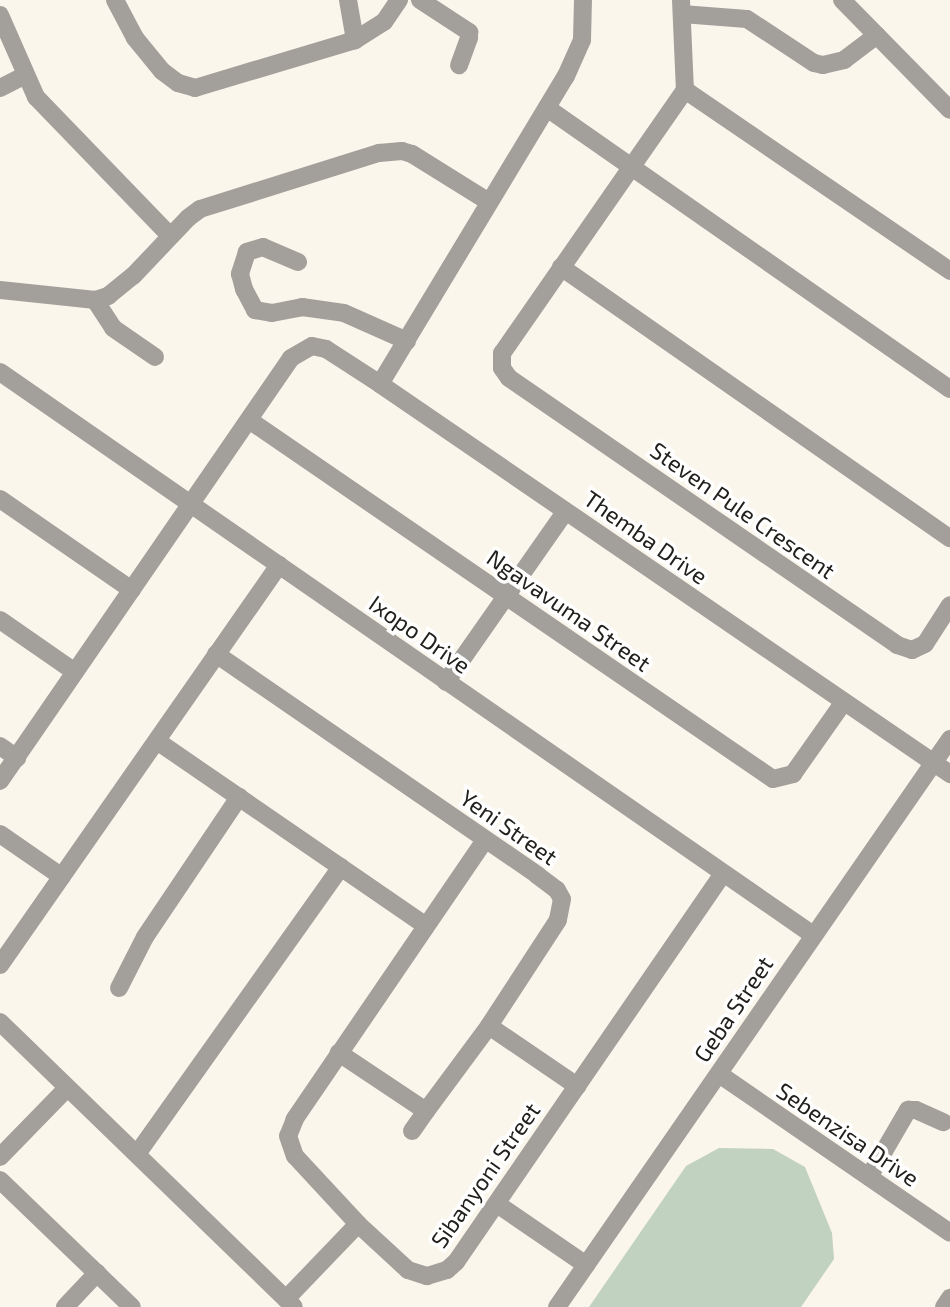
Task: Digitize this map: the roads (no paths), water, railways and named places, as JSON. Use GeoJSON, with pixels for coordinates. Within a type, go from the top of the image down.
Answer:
{"type":"FeatureCollection","features":[{"type":"Feature","properties":{"kind":"street"},"geometry":{"type":"LineString","coordinates":[[116,0],[128,28],[143,49],[170,78],[186,87],[206,86],[355,40],[374,31],[384,22],[399,0]]}},
{"type":"Feature","properties":{"kind":"street"},"geometry":{"type":"LineString","coordinates":[[348,0],[355,40]]}},
{"type":"Feature","properties":{"kind":"street"},"geometry":{"type":"LineString","coordinates":[[420,0],[468,32],[470,38],[459,65]]}},
{"type":"Feature","properties":{"kind":"street"},"geometry":{"type":"LineString","coordinates":[[380,384],[547,108],[582,40],[583,0]]}},
{"type":"Feature","properties":{"kind":"street"},"geometry":{"type":"LineString","coordinates":[[842,0],[950,110]]}},
{"type":"Feature","properties":{"kind":"street"},"geometry":{"type":"LineString","coordinates":[[877,35],[845,60],[823,65],[814,63],[747,19],[682,7],[685,90],[561,267],[950,538]]}},
{"type":"Feature","properties":{"kind":"street"},"geometry":{"type":"LineString","coordinates":[[0,15],[24,76],[46,108],[170,236]]}},
{"type":"Feature","properties":{"kind":"street"},"geometry":{"type":"LineString","coordinates":[[0,88],[24,76]]}},
{"type":"Feature","properties":{"kind":"street"},"geometry":{"type":"LineString","coordinates":[[685,90],[950,271]]}},
{"type":"Feature","properties":{"kind":"street"},"geometry":{"type":"LineString","coordinates":[[547,108],[950,388]]}},
{"type":"Feature","properties":{"kind":"street"},"geometry":{"type":"LineString","coordinates":[[0,290],[95,300],[122,286],[200,209],[389,151],[412,155],[489,202]]}},
{"type":"Feature","properties":{"kind":"street"},"geometry":{"type":"LineString","coordinates":[[298,262],[262,247],[247,252],[240,274],[247,297],[255,310],[272,313],[302,307],[344,313],[407,341]]}},
{"type":"Feature","properties":{"kind":"street","name":"Steven Pule Crescent"},"geometry":{"type":"LineString","coordinates":[[561,267],[502,353],[502,368],[509,378],[897,645],[912,650],[925,644],[950,605]]}},
{"type":"Feature","properties":{"kind":"street"},"geometry":{"type":"LineString","coordinates":[[95,300],[113,328],[155,356]]}},
{"type":"Feature","properties":{"kind":"street","name":"Themba Drive"},"geometry":{"type":"LineString","coordinates":[[249,420],[291,358],[312,346],[326,349],[950,774]]}},
{"type":"Feature","properties":{"kind":"street","name":"Ixopo Drive"},"geometry":{"type":"LineString","coordinates":[[0,372],[813,935]]}},
{"type":"Feature","properties":{"kind":"street"},"geometry":{"type":"LineString","coordinates":[[0,781],[249,420]]}},
{"type":"Feature","properties":{"kind":"street","name":"Ngavavuma Street"},"geometry":{"type":"LineString","coordinates":[[249,420],[773,779],[793,774],[843,703]]}},
{"type":"Feature","properties":{"kind":"street"},"geometry":{"type":"LineString","coordinates":[[0,499],[132,590]]}},
{"type":"Feature","properties":{"kind":"street"},"geometry":{"type":"LineString","coordinates":[[446,682],[565,512]]}},
{"type":"Feature","properties":{"kind":"street"},"geometry":{"type":"LineString","coordinates":[[0,965],[279,565]]}},
{"type":"Feature","properties":{"kind":"street"},"geometry":{"type":"LineString","coordinates":[[0,620],[75,672]]}},
{"type":"Feature","properties":{"kind":"street","name":"Yeni Street"},"geometry":{"type":"LineString","coordinates":[[216,654],[557,890],[562,907],[558,920],[489,1026],[412,1131]]}},
{"type":"Feature","properties":{"kind":"street","name":"Geba Street"},"geometry":{"type":"LineString","coordinates":[[557,1307],[950,739]]}},
{"type":"Feature","properties":{"kind":"street"},"geometry":{"type":"LineString","coordinates":[[158,741],[426,926]]}},
{"type":"Feature","properties":{"kind":"street"},"geometry":{"type":"LineString","coordinates":[[0,746],[17,758]]}},
{"type":"Feature","properties":{"kind":"street"},"geometry":{"type":"LineString","coordinates":[[119,988],[145,937],[239,797]]}},
{"type":"Feature","properties":{"kind":"street"},"geometry":{"type":"LineString","coordinates":[[0,834],[62,877]]}},
{"type":"Feature","properties":{"kind":"street","name":"Sibanyoni Street"},"geometry":{"type":"LineString","coordinates":[[485,840],[295,1119],[288,1136],[295,1156],[358,1224],[408,1269],[433,1276],[456,1262],[723,874]]}},
{"type":"Feature","properties":{"kind":"street"},"geometry":{"type":"LineString","coordinates":[[137,1154],[341,867]]}},
{"type":"Feature","properties":{"kind":"street"},"geometry":{"type":"LineString","coordinates":[[0,1022],[290,1303],[358,1224]]}},
{"type":"Feature","properties":{"kind":"street"},"geometry":{"type":"LineString","coordinates":[[489,1026],[577,1086]]}},
{"type":"Feature","properties":{"kind":"street"},"geometry":{"type":"LineString","coordinates":[[340,1053],[426,1111]]}},
{"type":"Feature","properties":{"kind":"street","name":"Sebenzisa Drive"},"geometry":{"type":"LineString","coordinates":[[719,1074],[950,1233]]}},
{"type":"Feature","properties":{"kind":"street"},"geometry":{"type":"LineString","coordinates":[[0,1157],[67,1087]]}},
{"type":"Feature","properties":{"kind":"street"},"geometry":{"type":"LineString","coordinates":[[869,1177],[906,1112],[916,1110],[943,1122]]}},
{"type":"Feature","properties":{"kind":"street"},"geometry":{"type":"LineString","coordinates":[[0,1180],[132,1307]]}},
{"type":"Feature","properties":{"kind":"street"},"geometry":{"type":"LineString","coordinates":[[497,1203],[586,1265]]}},
{"type":"Feature","properties":{"kind":"street"},"geometry":{"type":"LineString","coordinates":[[65,1307],[97,1273]]}},
{"type":"Feature","properties":{"kind":"street"},"geometry":{"type":"LineString","coordinates":[[944,1307],[950,1298]]}}]}
